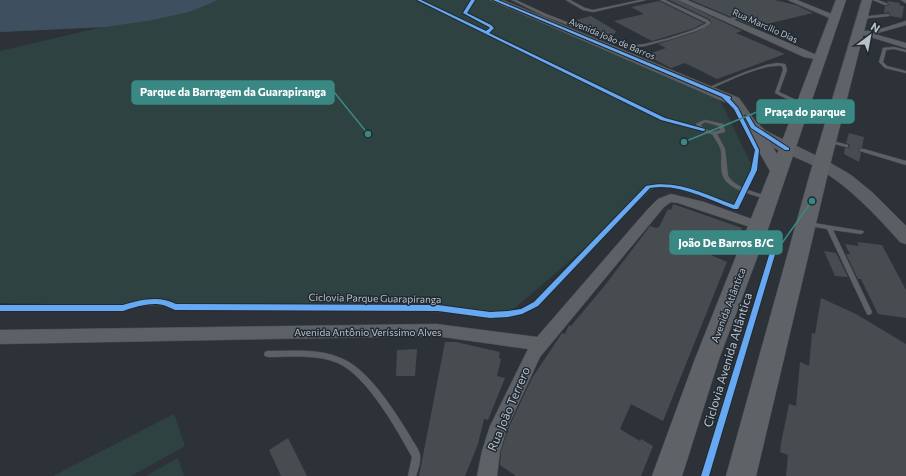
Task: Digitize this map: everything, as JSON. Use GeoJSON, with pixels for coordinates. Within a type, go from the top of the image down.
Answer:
{"type":"FeatureCollection","features":[{"type":"Feature","properties":{"kind":"main road","name":"Avenida Atlântica"},"geometry":{"type":"LineString","coordinates":[[667,476],[707,359],[759,226],[841,0]]}},
{"type":"Feature","properties":{"kind":"main road"},"geometry":{"type":"LineString","coordinates":[[741,476],[866,0]]}},
{"type":"Feature","properties":{"kind":"main road"},"geometry":{"type":"LineString","coordinates":[[753,127],[779,172]]}},
{"type":"Feature","properties":{"kind":"street","name":"Avenida João de Barros"},"geometry":{"type":"LineString","coordinates":[[495,0],[734,101],[740,107],[753,127],[787,148],[822,164],[865,195],[906,238]]}},
{"type":"Feature","properties":{"kind":"street","name":"Rua Marcilio Dias"},"geometry":{"type":"LineString","coordinates":[[681,0],[807,55],[820,58]]}},
{"type":"Feature","properties":{"kind":"street"},"geometry":{"type":"LineString","coordinates":[[791,0],[835,17]]}},
{"type":"Feature","properties":{"kind":"street"},"geometry":{"type":"LineString","coordinates":[[859,27],[874,32],[906,23]]}},
{"type":"Feature","properties":{"kind":"street"},"geometry":{"type":"LineString","coordinates":[[859,27],[906,46]]}},
{"type":"Feature","properties":{"kind":"street"},"geometry":{"type":"LineString","coordinates":[[540,344],[651,213],[667,199],[671,198],[685,201],[759,226]]}},
{"type":"Feature","properties":{"kind":"street","name":"Avenida Antônio Veríssimo Alves"},"geometry":{"type":"LineString","coordinates":[[0,337],[436,330],[540,344]]}},
{"type":"Feature","properties":{"kind":"street","name":"Rua João Terrero"},"geometry":{"type":"LineString","coordinates":[[487,476],[492,444],[513,396],[540,344]]}},
{"type":"Feature","properties":{"kind":"lane"},"geometry":{"type":"LineString","coordinates":[[514,0],[545,15],[631,47],[685,33],[709,23],[708,21],[662,0]]}},
{"type":"Feature","properties":{"kind":"lane"},"geometry":{"type":"LineString","coordinates":[[568,0],[584,9],[593,11],[644,0]]}},
{"type":"Feature","properties":{"kind":"lane"},"geometry":{"type":"LineString","coordinates":[[875,0],[886,4]]}},
{"type":"Feature","properties":{"kind":"lane"},"geometry":{"type":"LineString","coordinates":[[859,27],[888,15]]}},
{"type":"Feature","properties":{"kind":"lane"},"geometry":{"type":"LineString","coordinates":[[727,20],[740,16]]}},
{"type":"Feature","properties":{"kind":"lane"},"geometry":{"type":"LineString","coordinates":[[906,51],[894,48],[884,49],[881,62],[886,67],[906,72]]}},
{"type":"Feature","properties":{"kind":"lane"},"geometry":{"type":"LineString","coordinates":[[708,89],[773,63],[784,66],[786,70],[777,93],[803,105]]}},
{"type":"Feature","properties":{"kind":"lane"},"geometry":{"type":"LineString","coordinates":[[714,133],[723,131],[721,125],[705,120],[698,124],[703,130],[714,133],[723,149],[725,176],[727,180],[740,188],[769,198]]}},
{"type":"Feature","properties":{"kind":"lane"},"geometry":{"type":"LineString","coordinates":[[828,141],[846,146]]}},
{"type":"Feature","properties":{"kind":"lane"},"geometry":{"type":"LineString","coordinates":[[862,150],[906,163]]}},
{"type":"Feature","properties":{"kind":"lane"},"geometry":{"type":"LineString","coordinates":[[806,224],[861,232]]}},
{"type":"Feature","properties":{"kind":"lane"},"geometry":{"type":"LineString","coordinates":[[829,227],[870,312]]}},
{"type":"Feature","properties":{"kind":"lane"},"geometry":{"type":"LineString","coordinates":[[268,354],[304,354],[342,361],[360,375],[396,420],[416,456],[412,476]]}},
{"type":"Feature","properties":{"kind":"shaded area"},"geometry":{"type":"Polygon","coordinates":[[[99,0],[488,0],[719,98],[754,170],[736,208],[659,184],[508,314],[0,303],[0,51],[102,27],[0,32],[99,0]]]}},
{"type":"Feature","properties":{"kind":"shaded area"},"geometry":{"type":"Polygon","coordinates":[[[174,414],[185,446],[131,476],[53,476],[174,414]]]}},
{"type":"Feature","properties":{"kind":"shaded area"},"geometry":{"type":"Polygon","coordinates":[[[178,458],[184,476],[146,476],[178,458]]]}},
{"type":"Feature","properties":{"kind":"water"},"geometry":{"type":"Polygon","coordinates":[[[0,0],[218,0],[189,12],[153,20],[105,27],[0,32],[0,0]]]}},
{"type":"Feature","properties":{"kind":"building"},"geometry":{"type":"Polygon","coordinates":[[[669,0],[677,0],[742,31],[736,33],[785,54],[717,79],[685,63],[671,68],[646,55],[666,48],[658,44],[696,32],[712,23],[709,19],[669,0]]]}},
{"type":"Feature","properties":{"kind":"building"},"geometry":{"type":"Polygon","coordinates":[[[691,0],[775,0],[796,5],[813,13],[755,27],[738,20],[742,17],[740,15],[731,17],[691,0]]]}},
{"type":"Feature","properties":{"kind":"building"},"geometry":{"type":"Polygon","coordinates":[[[659,1],[704,23],[692,29],[652,41],[614,21],[644,14],[631,7],[659,1]]]}},
{"type":"Feature","properties":{"kind":"building"},"geometry":{"type":"Polygon","coordinates":[[[887,1],[900,3],[899,5],[904,6],[902,18],[890,16],[889,12],[884,13],[885,6],[889,5],[887,1]]]}},
{"type":"Feature","properties":{"kind":"building"},"geometry":{"type":"Polygon","coordinates":[[[591,16],[616,31],[612,38],[576,20],[591,16]]]}},
{"type":"Feature","properties":{"kind":"building"},"geometry":{"type":"Polygon","coordinates":[[[849,133],[864,137],[862,148],[858,149],[861,153],[859,162],[844,154],[845,148],[850,147],[849,144],[846,143],[849,133]]]}},
{"type":"Feature","properties":{"kind":"building"},"geometry":{"type":"Polygon","coordinates":[[[673,204],[742,228],[736,243],[720,233],[711,255],[727,262],[663,421],[631,404],[620,429],[640,441],[641,439],[653,446],[641,476],[516,476],[500,465],[501,451],[509,427],[532,378],[562,333],[565,334],[569,325],[571,326],[606,284],[650,226],[656,228],[659,227],[668,209],[671,210],[673,204]]]}},
{"type":"Feature","properties":{"kind":"building"},"geometry":{"type":"Polygon","coordinates":[[[857,242],[882,245],[906,290],[906,318],[878,314],[861,279],[858,279],[846,254],[850,254],[845,244],[859,246],[857,242]]]}},
{"type":"Feature","properties":{"kind":"building"},"geometry":{"type":"Polygon","coordinates":[[[824,251],[836,253],[848,277],[835,276],[824,251]]]}},
{"type":"Feature","properties":{"kind":"building"},"geometry":{"type":"Polygon","coordinates":[[[821,298],[856,314],[906,344],[906,476],[786,476],[788,455],[780,452],[781,443],[789,404],[796,406],[800,362],[809,366],[812,333],[815,334],[821,298]]]}},
{"type":"Feature","properties":{"kind":"building"},"geometry":{"type":"Polygon","coordinates":[[[445,342],[456,342],[500,352],[499,358],[501,359],[497,376],[505,378],[488,420],[484,419],[478,444],[465,476],[419,476],[445,342]]]}},
{"type":"Feature","properties":{"kind":"building"},"geometry":{"type":"Polygon","coordinates":[[[417,349],[415,376],[396,376],[397,350],[417,349]]]}},
{"type":"Feature","properties":{"kind":"building"},"geometry":{"type":"Polygon","coordinates":[[[288,438],[307,476],[281,476],[269,450],[288,438]]]}},
{"type":"Feature","properties":{"kind":"cycle path"},"geometry":{"type":"LineString","coordinates":[[419,0],[663,119],[703,130]]}},
{"type":"Feature","properties":{"kind":"cycle path"},"geometry":{"type":"LineString","coordinates":[[473,0],[465,13],[490,26],[492,28],[486,33]]}},
{"type":"Feature","properties":{"kind":"cycle path"},"geometry":{"type":"LineString","coordinates":[[495,0],[729,98]]}},
{"type":"Feature","properties":{"kind":"cycle path","name":"Ciclovia Parque Guarapiranga"},"geometry":{"type":"LineString","coordinates":[[0,308],[123,308],[136,304],[164,302],[175,307],[438,308],[490,315],[508,314],[522,311],[536,304],[648,187],[658,185],[680,188],[704,195],[736,208],[754,170],[757,150],[736,108],[723,95]]}},
{"type":"Feature","properties":{"kind":"cycle path"},"geometry":{"type":"LineString","coordinates":[[747,117],[753,127],[787,149]]}},
{"type":"Feature","properties":{"kind":"cycle path","name":"Ciclovia Avenida Atlântica"},"geometry":{"type":"LineString","coordinates":[[705,476],[773,251],[744,239]]}},
{"type":"Feature","properties":{"kind":"place","name":"Parque da Barragem da Guarapiranga"},"geometry":{"type":"Point","coordinates":[368,134]}},
{"type":"Feature","properties":{"kind":"place","name":"Praça do parque"},"geometry":{"type":"Point","coordinates":[684,142]}},
{"type":"Feature","properties":{"kind":"place","name":"João De Barros B/C"},"geometry":{"type":"Point","coordinates":[812,201]}}]}
